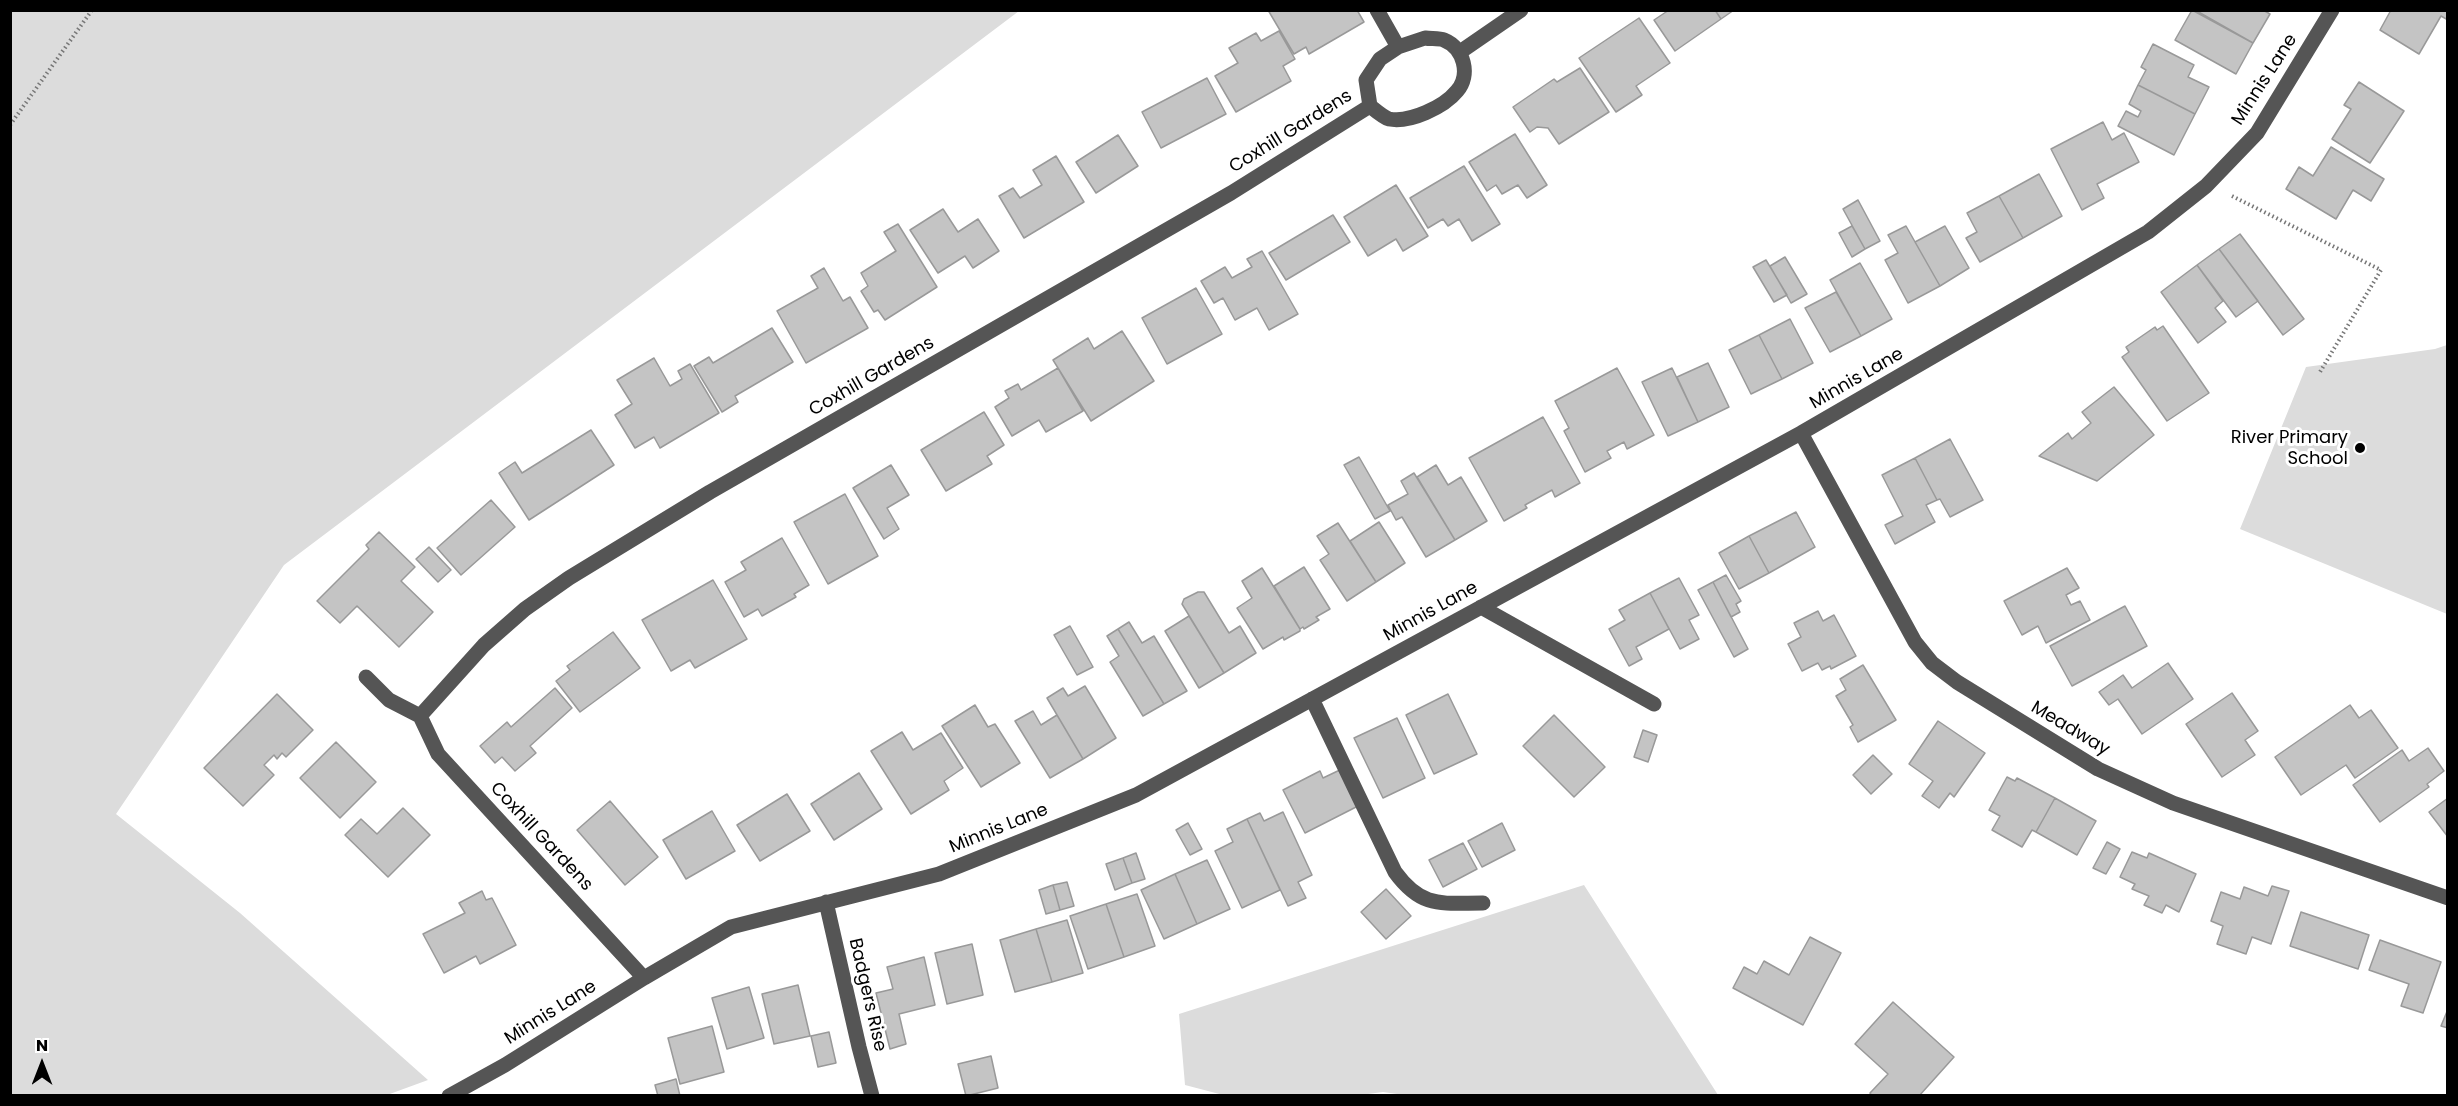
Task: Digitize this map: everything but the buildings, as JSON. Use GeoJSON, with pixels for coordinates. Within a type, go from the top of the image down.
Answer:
{"type":"FeatureCollection","features":[{"type":"Feature","properties":{"kind":"street"},"geometry":{"type":"LineString","coordinates":[[1377,10],[1398,48]]}},
{"type":"Feature","properties":{"kind":"street"},"geometry":{"type":"LineString","coordinates":[[1460,52],[1521,10]]}},
{"type":"Feature","properties":{"kind":"street","name":"Minnis Lane"},"geometry":{"type":"LineString","coordinates":[[449,1095],[505,1065],[644,978],[731,927],[939,874],[1136,795],[1802,433],[2148,232],[2206,186],[2257,133],[2332,10]]}},
{"type":"Feature","properties":{"kind":"street","name":"Coxhill Gardens"},"geometry":{"type":"LineString","coordinates":[[1425,38],[1445,40],[1460,52],[1466,70],[1458,90],[1438,106],[1405,120],[1388,118],[1370,106],[1366,80],[1380,59],[1398,48],[1425,38]]}},
{"type":"Feature","properties":{"kind":"street","name":"Coxhill Gardens"},"geometry":{"type":"LineString","coordinates":[[644,978],[438,754],[420,716],[484,645],[525,609],[569,578],[720,486],[1231,193],[1370,106]]}},
{"type":"Feature","properties":{"kind":"street","name":"Meadway"},"geometry":{"type":"LineString","coordinates":[[1802,433],[1915,642],[1932,663],[1957,682],[2098,769],[2134,787],[2184,807],[2448,898]]}},
{"type":"Feature","properties":{"kind":"street"},"geometry":{"type":"LineString","coordinates":[[1481,607],[1654,704]]}},
{"type":"Feature","properties":{"kind":"street"},"geometry":{"type":"LineString","coordinates":[[366,677],[389,700],[420,716]]}},
{"type":"Feature","properties":{"kind":"street"},"geometry":{"type":"LineString","coordinates":[[1312,699],[1395,872],[1408,889],[1431,902],[1484,903]]}},
{"type":"Feature","properties":{"kind":"street","name":"Badgers Rise"},"geometry":{"type":"LineString","coordinates":[[826,902],[872,1095]]}},
{"type":"Feature","properties":{"kind":"path"},"geometry":{"type":"LineString","coordinates":[[10,125],[92,10]]}},
{"type":"Feature","properties":{"kind":"path"},"geometry":{"type":"LineString","coordinates":[[2206,186],[2246,201],[2381,270],[2320,372]]}},
{"type":"Feature","properties":{"kind":"shaded area"},"geometry":{"type":"Polygon","coordinates":[[[10,11],[1019,11],[284,565],[116,814],[240,913],[428,1080],[387,1095],[11,1095],[10,11]]]}},
{"type":"Feature","properties":{"kind":"shaded area","name":"River Primary School"},"geometry":{"type":"Polygon","coordinates":[[[2447,345],[2447,614],[2240,529],[2306,367],[2435,349],[2447,345]]]}},
{"type":"Feature","properties":{"kind":"shaded area"},"geometry":{"type":"Polygon","coordinates":[[[1584,885],[1718,1095],[1411,1096],[1383,1092],[1353,1096],[1227,1096],[1185,1085],[1179,1014],[1584,885]]]}},
{"type":"Feature","properties":{"kind":"place","name":"River Primary School"},"geometry":{"type":"Point","coordinates":[2360,448]}}]}
